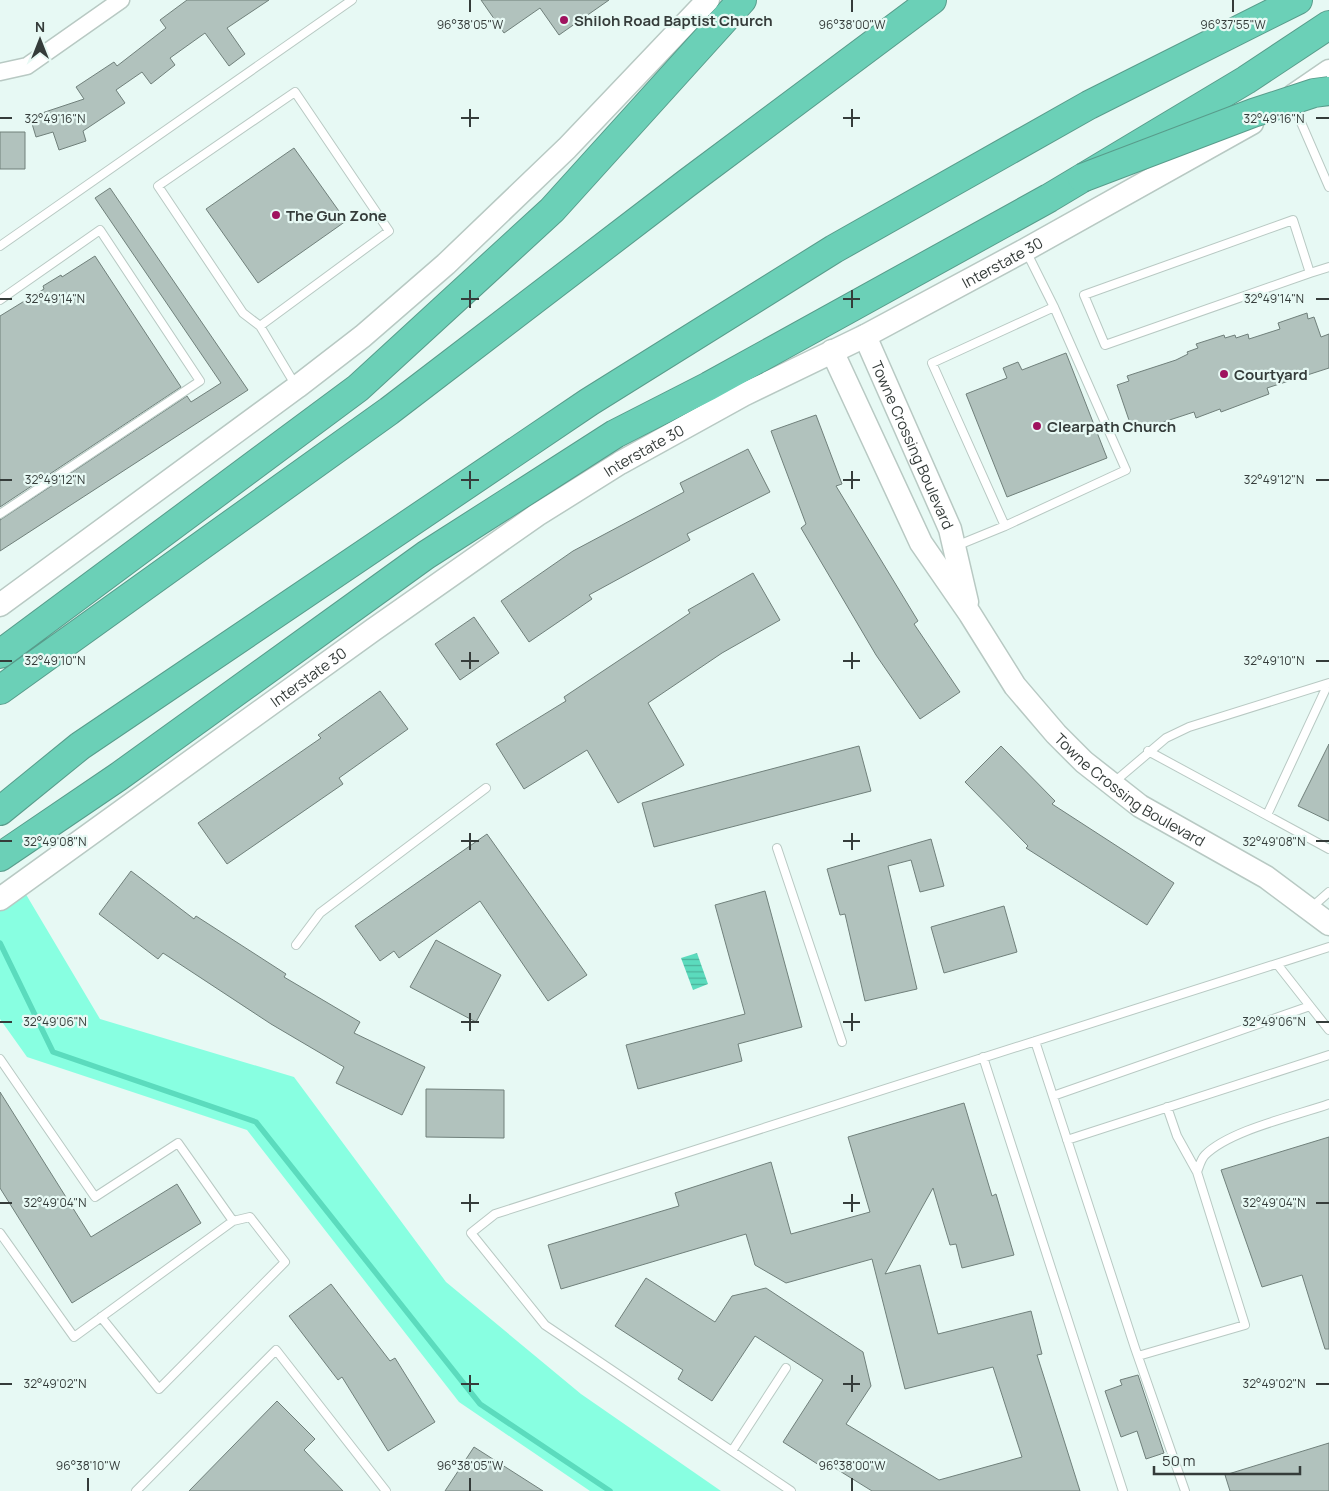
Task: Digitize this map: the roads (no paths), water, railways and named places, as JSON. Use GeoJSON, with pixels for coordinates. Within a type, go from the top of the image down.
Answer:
{"type":"FeatureCollection","features":[{"type":"Feature","properties":{"kind":"highway"},"geometry":{"type":"LineString","coordinates":[[0,654],[358,388],[552,210],[742,0]]}},
{"type":"Feature","properties":{"kind":"highway"},"geometry":{"type":"LineString","coordinates":[[886,35],[922,0]]}},
{"type":"Feature","properties":{"kind":"highway"},"geometry":{"type":"LineString","coordinates":[[0,690],[389,411],[932,0]]}},
{"type":"Feature","properties":{"kind":"highway"},"geometry":{"type":"LineString","coordinates":[[0,811],[80,746],[589,402],[843,244],[1089,105],[1298,0]]}},
{"type":"Feature","properties":{"kind":"highway"},"geometry":{"type":"LineString","coordinates":[[0,857],[118,777],[426,555],[615,434],[805,333],[1082,178],[1246,80],[1329,25]]}},
{"type":"Feature","properties":{"kind":"highway"},"geometry":{"type":"LineString","coordinates":[[1082,178],[1253,113],[1314,93],[1329,91]]}},
{"type":"Feature","properties":{"kind":"main road"},"geometry":{"type":"LineString","coordinates":[[0,605],[297,387],[363,336],[446,264],[567,148],[707,0]]}},
{"type":"Feature","properties":{"kind":"main road","name":"Interstate 30"},"geometry":{"type":"LineString","coordinates":[[0,899],[373,630],[537,515],[636,454],[743,394],[865,336],[1025,250],[1247,126],[1329,71]]}},
{"type":"Feature","properties":{"kind":"main road","name":"Towne Crossing Boulevard"},"geometry":{"type":"LineString","coordinates":[[865,336],[950,529],[970,614]]}},
{"type":"Feature","properties":{"kind":"main road","name":"Towne Crossing Boulevard"},"geometry":{"type":"LineString","coordinates":[[832,351],[921,543],[970,614],[1015,686],[1056,734],[1084,762],[1140,806],[1266,877],[1311,908],[1329,924]]}},
{"type":"Feature","properties":{"kind":"street"},"geometry":{"type":"LineString","coordinates":[[0,72],[27,66],[121,0]]}},
{"type":"Feature","properties":{"kind":"lane"},"geometry":{"type":"LineString","coordinates":[[0,246],[352,0]]}},
{"type":"Feature","properties":{"kind":"lane"},"geometry":{"type":"LineString","coordinates":[[260,326],[389,230],[295,92],[158,186],[243,313],[260,326],[297,387]]}},
{"type":"Feature","properties":{"kind":"lane"},"geometry":{"type":"LineString","coordinates":[[1290,97],[1329,186]]}},
{"type":"Feature","properties":{"kind":"lane"},"geometry":{"type":"LineString","coordinates":[[1310,274],[1293,220],[1084,295],[1105,345],[1310,274],[1329,267]]}},
{"type":"Feature","properties":{"kind":"lane"},"geometry":{"type":"LineString","coordinates":[[0,300],[100,230],[200,382],[0,514]]}},
{"type":"Feature","properties":{"kind":"lane"},"geometry":{"type":"LineString","coordinates":[[954,547],[1005,526],[1126,470],[1054,307],[1025,250]]}},
{"type":"Feature","properties":{"kind":"lane"},"geometry":{"type":"LineString","coordinates":[[1005,526],[932,363],[1054,307]]}},
{"type":"Feature","properties":{"kind":"lane"},"geometry":{"type":"LineString","coordinates":[[1111,784],[1166,738],[1189,727],[1328,684]]}},
{"type":"Feature","properties":{"kind":"lane"},"geometry":{"type":"LineString","coordinates":[[1267,815],[1328,684]]}},
{"type":"Feature","properties":{"kind":"lane"},"geometry":{"type":"LineString","coordinates":[[1148,752],[1329,849]]}},
{"type":"Feature","properties":{"kind":"lane"},"geometry":{"type":"LineString","coordinates":[[296,945],[320,913],[486,788]]}},
{"type":"Feature","properties":{"kind":"lane"},"geometry":{"type":"LineString","coordinates":[[777,848],[842,1042]]}},
{"type":"Feature","properties":{"kind":"lane"},"geometry":{"type":"LineString","coordinates":[[1311,908],[1329,892]]}},
{"type":"Feature","properties":{"kind":"lane"},"geometry":{"type":"LineString","coordinates":[[791,1491],[545,1324],[471,1233],[495,1214],[1329,947]]}},
{"type":"Feature","properties":{"kind":"lane"},"geometry":{"type":"LineString","coordinates":[[1277,964],[1329,1030]]}},
{"type":"Feature","properties":{"kind":"lane"},"geometry":{"type":"LineString","coordinates":[[1053,1096],[1310,1006]]}},
{"type":"Feature","properties":{"kind":"lane"},"geometry":{"type":"LineString","coordinates":[[1035,1041],[1138,1356],[1185,1491]]}},
{"type":"Feature","properties":{"kind":"lane"},"geometry":{"type":"LineString","coordinates":[[1067,1140],[1329,1055]]}},
{"type":"Feature","properties":{"kind":"lane"},"geometry":{"type":"LineString","coordinates":[[983,1057],[1123,1491]]}},
{"type":"Feature","properties":{"kind":"lane"},"geometry":{"type":"LineString","coordinates":[[0,1059],[95,1197],[178,1143],[233,1221]]}},
{"type":"Feature","properties":{"kind":"lane"},"geometry":{"type":"LineString","coordinates":[[1197,1172],[1203,1157],[1216,1146],[1238,1135],[1329,1104]]}},
{"type":"Feature","properties":{"kind":"lane"},"geometry":{"type":"LineString","coordinates":[[1138,1356],[1245,1324],[1197,1172],[1177,1136],[1167,1107]]}},
{"type":"Feature","properties":{"kind":"lane"},"geometry":{"type":"LineString","coordinates":[[0,1234],[74,1337],[101,1317],[233,1221],[250,1217],[284,1262],[159,1389],[101,1317]]}},
{"type":"Feature","properties":{"kind":"lane"},"geometry":{"type":"LineString","coordinates":[[136,1491],[276,1350],[386,1491]]}},
{"type":"Feature","properties":{"kind":"lane"},"geometry":{"type":"LineString","coordinates":[[732,1451],[786,1368]]}},
{"type":"Feature","properties":{"kind":"waterway"},"geometry":{"type":"LineString","coordinates":[[0,943],[53,1052],[256,1122],[480,1404],[610,1491]]}},
{"type":"Feature","properties":{"kind":"place","name":"Shiloh Road Baptist Church"},"geometry":{"type":"Point","coordinates":[564,20]}},
{"type":"Feature","properties":{"kind":"place","name":"The Gun Zone"},"geometry":{"type":"Point","coordinates":[276,215]}},
{"type":"Feature","properties":{"kind":"place","name":"Courtyard"},"geometry":{"type":"Point","coordinates":[1224,374]}},
{"type":"Feature","properties":{"kind":"place","name":"Clearpath Church"},"geometry":{"type":"Point","coordinates":[1037,426]}}]}
